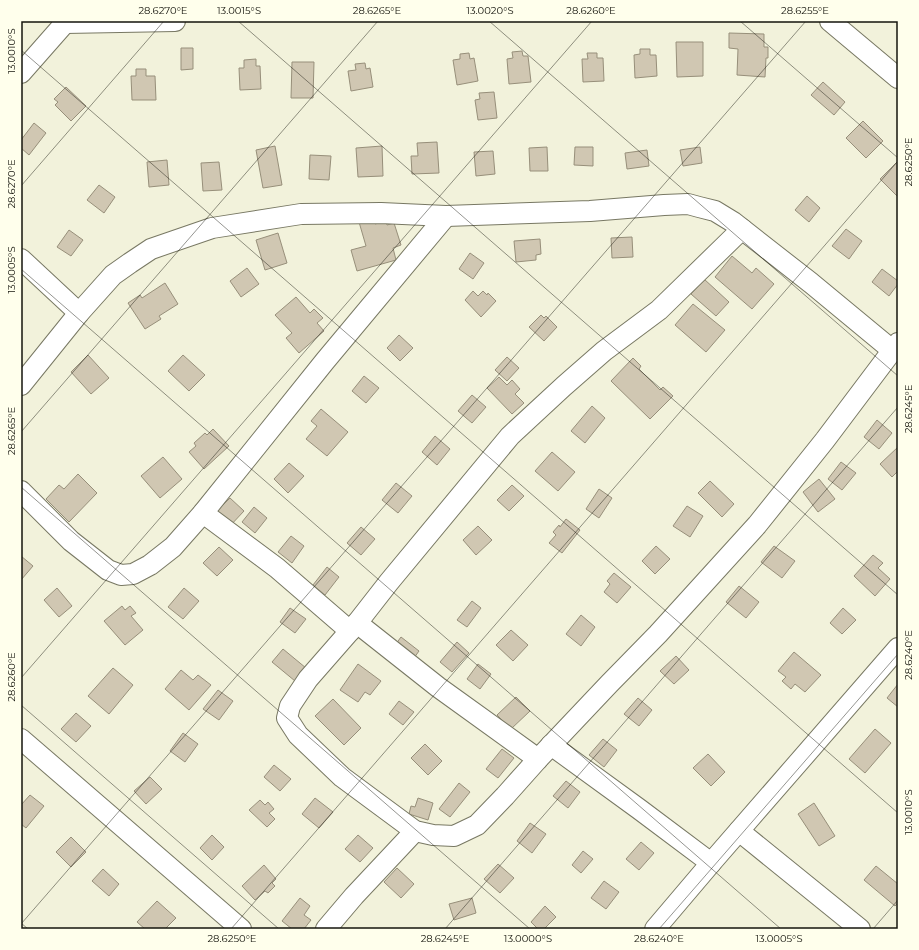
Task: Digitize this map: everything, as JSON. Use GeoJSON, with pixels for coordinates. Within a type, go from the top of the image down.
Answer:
{"type":"FeatureCollection","features":[{"type":"Feature","properties":{"kind":"street"},"geometry":{"type":"LineString","coordinates":[[21,73],[63,22],[175,21]]}},
{"type":"Feature","properties":{"kind":"street"},"geometry":{"type":"LineString","coordinates":[[830,21],[898,78]]}},
{"type":"Feature","properties":{"kind":"street"},"geometry":{"type":"LineString","coordinates":[[21,385],[79,313],[113,275],[151,249],[212,228],[301,214],[381,213],[446,216],[590,211],[688,204],[715,211],[733,222],[895,346],[825,440],[756,525],[658,634],[477,824],[454,836],[415,831],[342,777],[298,735],[287,718],[290,706],[308,679],[353,627],[388,582],[510,436],[604,351],[659,310],[742,229]]}},
{"type":"Feature","properties":{"kind":"street"},"geometry":{"type":"LineString","coordinates":[[21,491],[71,541],[108,570],[121,575],[133,574],[150,565],[173,547],[204,513],[325,361],[446,216]]}},
{"type":"Feature","properties":{"kind":"street"},"geometry":{"type":"LineString","coordinates":[[21,258],[79,313]]}},
{"type":"Feature","properties":{"kind":"street"},"geometry":{"type":"LineString","coordinates":[[204,513],[353,627],[538,759]]}},
{"type":"Feature","properties":{"kind":"street"},"geometry":{"type":"LineString","coordinates":[[655,929],[898,648]]}},
{"type":"Feature","properties":{"kind":"street"},"geometry":{"type":"LineString","coordinates":[[21,739],[241,929]]}},
{"type":"Feature","properties":{"kind":"street"},"geometry":{"type":"LineString","coordinates":[[551,745],[711,863]]}},
{"type":"Feature","properties":{"kind":"street"},"geometry":{"type":"LineString","coordinates":[[326,929],[354,896],[415,831]]}},
{"type":"Feature","properties":{"kind":"street"},"geometry":{"type":"LineString","coordinates":[[739,831],[860,929]]}},
{"type":"Feature","properties":{"kind":"building"},"geometry":{"type":"Polygon","coordinates":[[[729,33],[764,34],[764,47],[768,47],[765,77],[737,75],[738,49],[729,48],[729,33]]]}},
{"type":"Feature","properties":{"kind":"building"},"geometry":{"type":"Polygon","coordinates":[[[676,42],[703,42],[703,76],[677,77],[676,42]]]}},
{"type":"Feature","properties":{"kind":"building"},"geometry":{"type":"Polygon","coordinates":[[[181,48],[193,48],[193,69],[181,70],[181,48]]]}},
{"type":"Feature","properties":{"kind":"building"},"geometry":{"type":"Polygon","coordinates":[[[640,49],[650,49],[650,55],[656,55],[657,76],[635,78],[634,55],[640,54],[640,49]]]}},
{"type":"Feature","properties":{"kind":"building"},"geometry":{"type":"Polygon","coordinates":[[[522,51],[523,56],[528,56],[531,82],[509,84],[507,59],[513,58],[512,52],[522,51]]]}},
{"type":"Feature","properties":{"kind":"building"},"geometry":{"type":"Polygon","coordinates":[[[469,53],[470,59],[474,58],[478,81],[457,85],[453,60],[460,59],[460,54],[469,53]]]}},
{"type":"Feature","properties":{"kind":"building"},"geometry":{"type":"Polygon","coordinates":[[[587,53],[597,53],[597,58],[603,58],[604,81],[583,82],[582,59],[588,59],[587,53]]]}},
{"type":"Feature","properties":{"kind":"building"},"geometry":{"type":"Polygon","coordinates":[[[256,59],[256,66],[260,66],[261,89],[240,90],[239,68],[244,68],[244,60],[256,59]]]}},
{"type":"Feature","properties":{"kind":"building"},"geometry":{"type":"Polygon","coordinates":[[[292,62],[314,62],[313,98],[291,98],[292,62]]]}},
{"type":"Feature","properties":{"kind":"building"},"geometry":{"type":"Polygon","coordinates":[[[365,63],[366,69],[370,68],[373,87],[351,91],[348,71],[356,70],[355,64],[365,63]]]}},
{"type":"Feature","properties":{"kind":"building"},"geometry":{"type":"Polygon","coordinates":[[[136,69],[146,69],[146,76],[155,76],[156,100],[132,100],[131,76],[136,76],[136,69]]]}},
{"type":"Feature","properties":{"kind":"building"},"geometry":{"type":"Polygon","coordinates":[[[823,82],[845,102],[834,115],[811,95],[823,82]]]}},
{"type":"Feature","properties":{"kind":"building"},"geometry":{"type":"Polygon","coordinates":[[[66,87],[86,106],[71,121],[55,105],[58,102],[54,99],[66,87]]]}},
{"type":"Feature","properties":{"kind":"building"},"geometry":{"type":"Polygon","coordinates":[[[494,92],[497,118],[478,120],[475,100],[480,99],[479,93],[494,92]]]}},
{"type":"Feature","properties":{"kind":"building"},"geometry":{"type":"Polygon","coordinates":[[[863,121],[883,141],[866,158],[846,138],[863,121]]]}},
{"type":"Feature","properties":{"kind":"building"},"geometry":{"type":"Polygon","coordinates":[[[34,123],[46,133],[29,155],[21,148],[21,140],[34,123]]]}},
{"type":"Feature","properties":{"kind":"building"},"geometry":{"type":"Polygon","coordinates":[[[437,142],[439,173],[412,174],[411,156],[418,156],[417,143],[437,142]]]}},
{"type":"Feature","properties":{"kind":"building"},"geometry":{"type":"Polygon","coordinates":[[[275,146],[282,185],[263,188],[256,150],[275,146]]]}},
{"type":"Feature","properties":{"kind":"building"},"geometry":{"type":"Polygon","coordinates":[[[382,146],[383,176],[358,177],[356,148],[382,146]]]}},
{"type":"Feature","properties":{"kind":"building"},"geometry":{"type":"Polygon","coordinates":[[[547,147],[548,171],[530,171],[529,148],[547,147]]]}},
{"type":"Feature","properties":{"kind":"building"},"geometry":{"type":"Polygon","coordinates":[[[575,147],[593,147],[593,166],[574,165],[575,147]]]}},
{"type":"Feature","properties":{"kind":"building"},"geometry":{"type":"Polygon","coordinates":[[[700,147],[702,163],[683,166],[680,150],[700,147]]]}},
{"type":"Feature","properties":{"kind":"building"},"geometry":{"type":"Polygon","coordinates":[[[647,150],[649,166],[627,169],[625,153],[647,150]]]}},
{"type":"Feature","properties":{"kind":"building"},"geometry":{"type":"Polygon","coordinates":[[[493,151],[495,174],[476,176],[474,152],[493,151]]]}},
{"type":"Feature","properties":{"kind":"building"},"geometry":{"type":"Polygon","coordinates":[[[310,155],[331,156],[329,180],[309,179],[310,155]]]}},
{"type":"Feature","properties":{"kind":"building"},"geometry":{"type":"Polygon","coordinates":[[[167,160],[169,185],[149,187],[147,162],[167,160]]]}},
{"type":"Feature","properties":{"kind":"building"},"geometry":{"type":"Polygon","coordinates":[[[898,161],[898,197],[880,179],[898,161]]]}},
{"type":"Feature","properties":{"kind":"building"},"geometry":{"type":"Polygon","coordinates":[[[219,162],[222,190],[203,191],[201,163],[219,162]]]}},
{"type":"Feature","properties":{"kind":"building"},"geometry":{"type":"Polygon","coordinates":[[[99,185],[115,197],[104,213],[87,200],[99,185]]]}},
{"type":"Feature","properties":{"kind":"building"},"geometry":{"type":"Polygon","coordinates":[[[807,196],[820,208],[809,222],[795,210],[807,196]]]}},
{"type":"Feature","properties":{"kind":"building"},"geometry":{"type":"Polygon","coordinates":[[[373,218],[375,224],[386,221],[387,225],[394,223],[401,245],[393,248],[396,260],[357,271],[351,250],[366,246],[359,222],[373,218]]]}},
{"type":"Feature","properties":{"kind":"building"},"geometry":{"type":"Polygon","coordinates":[[[846,229],[862,241],[849,259],[832,246],[846,229]]]}},
{"type":"Feature","properties":{"kind":"building"},"geometry":{"type":"Polygon","coordinates":[[[69,230],[83,240],[71,256],[57,247],[69,230]]]}},
{"type":"Feature","properties":{"kind":"building"},"geometry":{"type":"Polygon","coordinates":[[[278,233],[287,263],[265,270],[256,240],[278,233]]]}},
{"type":"Feature","properties":{"kind":"building"},"geometry":{"type":"Polygon","coordinates":[[[632,237],[633,257],[612,258],[611,238],[632,237]]]}},
{"type":"Feature","properties":{"kind":"building"},"geometry":{"type":"Polygon","coordinates":[[[540,239],[541,254],[536,255],[536,260],[516,262],[514,241],[540,239]]]}},
{"type":"Feature","properties":{"kind":"building"},"geometry":{"type":"Polygon","coordinates":[[[470,253],[484,263],[473,279],[459,269],[470,253]]]}},
{"type":"Feature","properties":{"kind":"building"},"geometry":{"type":"Polygon","coordinates":[[[732,256],[752,273],[756,268],[774,284],[752,309],[715,277],[732,256]]]}},
{"type":"Feature","properties":{"kind":"building"},"geometry":{"type":"Polygon","coordinates":[[[247,268],[259,284],[241,297],[230,281],[247,268]]]}},
{"type":"Feature","properties":{"kind":"building"},"geometry":{"type":"Polygon","coordinates":[[[882,269],[898,281],[898,284],[889,296],[872,282],[882,269]]]}},
{"type":"Feature","properties":{"kind":"building"},"geometry":{"type":"Polygon","coordinates":[[[704,279],[729,302],[716,316],[691,294],[704,279]]]}},
{"type":"Feature","properties":{"kind":"building"},"geometry":{"type":"Polygon","coordinates":[[[165,283],[178,304],[159,316],[161,319],[145,329],[128,303],[140,295],[142,298],[165,283]]]}},
{"type":"Feature","properties":{"kind":"building"},"geometry":{"type":"Polygon","coordinates":[[[473,291],[478,296],[483,291],[487,295],[488,293],[496,301],[481,317],[465,300],[473,291]]]}},
{"type":"Feature","properties":{"kind":"building"},"geometry":{"type":"Polygon","coordinates":[[[296,297],[310,313],[314,309],[323,318],[317,323],[324,331],[299,353],[286,338],[292,333],[275,315],[296,297]]]}},
{"type":"Feature","properties":{"kind":"building"},"geometry":{"type":"Polygon","coordinates":[[[693,304],[725,330],[706,352],[675,325],[693,304]]]}},
{"type":"Feature","properties":{"kind":"building"},"geometry":{"type":"Polygon","coordinates":[[[541,315],[544,318],[546,316],[557,327],[544,341],[529,327],[541,315]]]}},
{"type":"Feature","properties":{"kind":"building"},"geometry":{"type":"Polygon","coordinates":[[[399,335],[413,348],[400,361],[387,348],[399,335]]]}},
{"type":"Feature","properties":{"kind":"building"},"geometry":{"type":"Polygon","coordinates":[[[88,355],[109,378],[91,394],[71,372],[88,355]]]}},
{"type":"Feature","properties":{"kind":"building"},"geometry":{"type":"Polygon","coordinates":[[[183,355],[205,375],[189,391],[168,371],[183,355]]]}},
{"type":"Feature","properties":{"kind":"building"},"geometry":{"type":"Polygon","coordinates":[[[507,357],[519,368],[507,381],[495,370],[507,357]]]}},
{"type":"Feature","properties":{"kind":"building"},"geometry":{"type":"Polygon","coordinates":[[[633,358],[641,366],[639,369],[660,390],[663,387],[673,396],[650,419],[611,381],[633,358]]]}},
{"type":"Feature","properties":{"kind":"building"},"geometry":{"type":"Polygon","coordinates":[[[364,376],[379,388],[366,403],[352,391],[364,376]]]}},
{"type":"Feature","properties":{"kind":"building"},"geometry":{"type":"Polygon","coordinates":[[[499,377],[507,385],[512,380],[520,389],[515,394],[524,403],[512,414],[487,388],[499,377]]]}},
{"type":"Feature","properties":{"kind":"building"},"geometry":{"type":"Polygon","coordinates":[[[472,395],[486,407],[472,423],[458,411],[472,395]]]}},
{"type":"Feature","properties":{"kind":"building"},"geometry":{"type":"Polygon","coordinates":[[[592,406],[605,418],[585,443],[571,431],[592,406]]]}},
{"type":"Feature","properties":{"kind":"building"},"geometry":{"type":"Polygon","coordinates":[[[321,409],[348,432],[327,456],[306,439],[317,426],[311,421],[321,409]]]}},
{"type":"Feature","properties":{"kind":"building"},"geometry":{"type":"Polygon","coordinates":[[[877,420],[892,433],[879,449],[864,437],[877,420]]]}},
{"type":"Feature","properties":{"kind":"building"},"geometry":{"type":"Polygon","coordinates":[[[213,429],[229,446],[204,469],[189,452],[196,446],[194,443],[205,433],[207,435],[213,429]]]}},
{"type":"Feature","properties":{"kind":"building"},"geometry":{"type":"Polygon","coordinates":[[[435,436],[450,449],[437,465],[422,452],[435,436]]]}},
{"type":"Feature","properties":{"kind":"building"},"geometry":{"type":"Polygon","coordinates":[[[898,447],[898,471],[892,477],[880,464],[898,447]]]}},
{"type":"Feature","properties":{"kind":"building"},"geometry":{"type":"Polygon","coordinates":[[[552,452],[575,472],[558,491],[535,471],[552,452]]]}},
{"type":"Feature","properties":{"kind":"building"},"geometry":{"type":"Polygon","coordinates":[[[163,457],[182,479],[160,498],[141,476],[163,457]]]}},
{"type":"Feature","properties":{"kind":"building"},"geometry":{"type":"Polygon","coordinates":[[[841,462],[856,473],[842,490],[828,479],[841,462]]]}},
{"type":"Feature","properties":{"kind":"building"},"geometry":{"type":"Polygon","coordinates":[[[289,463],[304,476],[288,493],[274,479],[289,463]]]}},
{"type":"Feature","properties":{"kind":"building"},"geometry":{"type":"Polygon","coordinates":[[[78,474],[97,493],[69,522],[46,499],[59,485],[64,489],[78,474]]]}},
{"type":"Feature","properties":{"kind":"building"},"geometry":{"type":"Polygon","coordinates":[[[819,479],[835,499],[818,512],[803,492],[819,479]]]}},
{"type":"Feature","properties":{"kind":"building"},"geometry":{"type":"Polygon","coordinates":[[[710,481],[734,504],[722,517],[698,493],[710,481]]]}},
{"type":"Feature","properties":{"kind":"building"},"geometry":{"type":"Polygon","coordinates":[[[396,483],[412,496],[398,513],[382,500],[396,483]]]}},
{"type":"Feature","properties":{"kind":"building"},"geometry":{"type":"Polygon","coordinates":[[[512,485],[524,496],[509,511],[497,500],[512,485]]]}},
{"type":"Feature","properties":{"kind":"building"},"geometry":{"type":"Polygon","coordinates":[[[599,489],[612,498],[599,518],[586,509],[599,489]]]}},
{"type":"Feature","properties":{"kind":"building"},"geometry":{"type":"Polygon","coordinates":[[[230,498],[244,511],[229,527],[213,512],[218,501],[223,505],[230,498]]]}},
{"type":"Feature","properties":{"kind":"building"},"geometry":{"type":"Polygon","coordinates":[[[687,506],[703,516],[690,537],[673,526],[687,506]]]}},
{"type":"Feature","properties":{"kind":"building"},"geometry":{"type":"Polygon","coordinates":[[[254,507],[267,518],[255,533],[242,522],[254,507]]]}},
{"type":"Feature","properties":{"kind":"building"},"geometry":{"type":"Polygon","coordinates":[[[566,519],[580,530],[562,553],[549,543],[556,535],[553,532],[559,525],[560,527],[566,519]]]}},
{"type":"Feature","properties":{"kind":"building"},"geometry":{"type":"Polygon","coordinates":[[[478,526],[492,540],[476,555],[463,540],[478,526]]]}},
{"type":"Feature","properties":{"kind":"building"},"geometry":{"type":"Polygon","coordinates":[[[361,527],[375,539],[361,555],[347,543],[361,527]]]}},
{"type":"Feature","properties":{"kind":"building"},"geometry":{"type":"Polygon","coordinates":[[[291,536],[304,546],[292,563],[278,552],[291,536]]]}},
{"type":"Feature","properties":{"kind":"building"},"geometry":{"type":"Polygon","coordinates":[[[656,546],[670,559],[655,574],[642,561],[656,546]]]}},
{"type":"Feature","properties":{"kind":"building"},"geometry":{"type":"Polygon","coordinates":[[[774,546],[795,561],[782,578],[761,562],[774,546]]]}},
{"type":"Feature","properties":{"kind":"building"},"geometry":{"type":"Polygon","coordinates":[[[219,547],[233,560],[217,576],[203,563],[219,547]]]}},
{"type":"Feature","properties":{"kind":"building"},"geometry":{"type":"Polygon","coordinates":[[[873,555],[883,563],[878,568],[890,579],[875,596],[854,576],[873,555]]]}},
{"type":"Feature","properties":{"kind":"building"},"geometry":{"type":"Polygon","coordinates":[[[21,556],[33,566],[21,580],[21,556]]]}},
{"type":"Feature","properties":{"kind":"building"},"geometry":{"type":"Polygon","coordinates":[[[327,567],[339,577],[325,595],[313,585],[327,567]]]}},
{"type":"Feature","properties":{"kind":"building"},"geometry":{"type":"Polygon","coordinates":[[[614,573],[631,587],[617,603],[604,592],[610,584],[607,581],[614,573]]]}},
{"type":"Feature","properties":{"kind":"building"},"geometry":{"type":"Polygon","coordinates":[[[739,586],[759,602],[746,618],[726,602],[739,586]]]}},
{"type":"Feature","properties":{"kind":"building"},"geometry":{"type":"Polygon","coordinates":[[[57,588],[72,606],[59,617],[44,600],[57,588]]]}},
{"type":"Feature","properties":{"kind":"building"},"geometry":{"type":"Polygon","coordinates":[[[184,588],[199,601],[183,619],[168,607],[184,588]]]}},
{"type":"Feature","properties":{"kind":"building"},"geometry":{"type":"Polygon","coordinates":[[[472,601],[481,608],[467,627],[457,620],[472,601]]]}},
{"type":"Feature","properties":{"kind":"building"},"geometry":{"type":"Polygon","coordinates":[[[122,606],[125,610],[130,606],[136,613],[131,616],[143,630],[125,645],[104,621],[122,606]]]}},
{"type":"Feature","properties":{"kind":"building"},"geometry":{"type":"Polygon","coordinates":[[[290,608],[306,619],[295,633],[280,622],[290,608]]]}},
{"type":"Feature","properties":{"kind":"building"},"geometry":{"type":"Polygon","coordinates":[[[843,608],[856,620],[842,634],[830,623],[843,608]]]}},
{"type":"Feature","properties":{"kind":"building"},"geometry":{"type":"Polygon","coordinates":[[[581,615],[595,627],[581,646],[566,634],[581,615]]]}},
{"type":"Feature","properties":{"kind":"building"},"geometry":{"type":"Polygon","coordinates":[[[511,630],[528,645],[513,661],[496,645],[511,630]]]}},
{"type":"Feature","properties":{"kind":"building"},"geometry":{"type":"Polygon","coordinates":[[[401,637],[419,651],[411,662],[393,648],[401,637]]]}},
{"type":"Feature","properties":{"kind":"building"},"geometry":{"type":"Polygon","coordinates":[[[457,642],[469,653],[452,672],[440,662],[457,642]]]}},
{"type":"Feature","properties":{"kind":"building"},"geometry":{"type":"Polygon","coordinates":[[[283,649],[306,668],[295,681],[272,662],[283,649]]]}},
{"type":"Feature","properties":{"kind":"building"},"geometry":{"type":"Polygon","coordinates":[[[794,652],[821,675],[805,692],[795,684],[791,689],[782,681],[786,677],[778,671],[794,652]]]}},
{"type":"Feature","properties":{"kind":"building"},"geometry":{"type":"Polygon","coordinates":[[[676,656],[689,670],[674,684],[660,671],[676,656]]]}},
{"type":"Feature","properties":{"kind":"building"},"geometry":{"type":"Polygon","coordinates":[[[358,664],[381,681],[370,695],[365,692],[358,702],[340,690],[358,664]]]}},
{"type":"Feature","properties":{"kind":"building"},"geometry":{"type":"Polygon","coordinates":[[[478,664],[491,674],[480,689],[467,679],[478,664]]]}},
{"type":"Feature","properties":{"kind":"building"},"geometry":{"type":"Polygon","coordinates":[[[113,668],[133,685],[109,714],[88,696],[113,668]]]}},
{"type":"Feature","properties":{"kind":"building"},"geometry":{"type":"Polygon","coordinates":[[[181,670],[193,680],[198,675],[211,685],[189,710],[165,689],[181,670]]]}},
{"type":"Feature","properties":{"kind":"building"},"geometry":{"type":"Polygon","coordinates":[[[898,684],[898,707],[887,698],[898,684]]]}},
{"type":"Feature","properties":{"kind":"building"},"geometry":{"type":"Polygon","coordinates":[[[218,690],[233,701],[219,720],[203,709],[218,690]]]}},
{"type":"Feature","properties":{"kind":"building"},"geometry":{"type":"Polygon","coordinates":[[[516,697],[530,711],[511,729],[497,715],[516,697]]]}},
{"type":"Feature","properties":{"kind":"building"},"geometry":{"type":"Polygon","coordinates":[[[638,698],[652,710],[639,726],[624,714],[638,698]]]}},
{"type":"Feature","properties":{"kind":"building"},"geometry":{"type":"Polygon","coordinates":[[[333,699],[361,728],[344,745],[315,716],[333,699]]]}},
{"type":"Feature","properties":{"kind":"building"},"geometry":{"type":"Polygon","coordinates":[[[399,701],[414,712],[403,725],[389,714],[399,701]]]}},
{"type":"Feature","properties":{"kind":"building"},"geometry":{"type":"Polygon","coordinates":[[[76,713],[91,726],[76,742],[61,729],[76,713]]]}},
{"type":"Feature","properties":{"kind":"building"},"geometry":{"type":"Polygon","coordinates":[[[875,729],[891,743],[865,773],[849,759],[875,729]]]}},
{"type":"Feature","properties":{"kind":"building"},"geometry":{"type":"Polygon","coordinates":[[[183,733],[198,744],[185,762],[170,751],[183,733]]]}},
{"type":"Feature","properties":{"kind":"building"},"geometry":{"type":"Polygon","coordinates":[[[603,739],[617,750],[604,767],[589,755],[603,739]]]}},
{"type":"Feature","properties":{"kind":"building"},"geometry":{"type":"Polygon","coordinates":[[[425,744],[442,761],[428,775],[411,758],[425,744]]]}},
{"type":"Feature","properties":{"kind":"building"},"geometry":{"type":"Polygon","coordinates":[[[502,749],[514,758],[498,778],[486,769],[502,749]]]}},
{"type":"Feature","properties":{"kind":"building"},"geometry":{"type":"Polygon","coordinates":[[[708,754],[725,772],[711,786],[693,768],[708,754]]]}},
{"type":"Feature","properties":{"kind":"building"},"geometry":{"type":"Polygon","coordinates":[[[274,765],[291,779],[280,791],[264,777],[274,765]]]}},
{"type":"Feature","properties":{"kind":"building"},"geometry":{"type":"Polygon","coordinates":[[[150,777],[162,789],[146,804],[134,791],[150,777]]]}},
{"type":"Feature","properties":{"kind":"building"},"geometry":{"type":"Polygon","coordinates":[[[566,781],[580,792],[568,808],[553,796],[566,781]]]}},
{"type":"Feature","properties":{"kind":"building"},"geometry":{"type":"Polygon","coordinates":[[[459,783],[470,792],[450,817],[439,809],[459,783]]]}},
{"type":"Feature","properties":{"kind":"building"},"geometry":{"type":"Polygon","coordinates":[[[30,795],[44,806],[26,828],[21,824],[21,805],[30,795]]]}},
{"type":"Feature","properties":{"kind":"building"},"geometry":{"type":"Polygon","coordinates":[[[315,798],[333,812],[319,828],[302,814],[315,798]]]}},
{"type":"Feature","properties":{"kind":"building"},"geometry":{"type":"Polygon","coordinates":[[[418,798],[433,803],[428,820],[409,814],[411,806],[415,807],[418,798]]]}},
{"type":"Feature","properties":{"kind":"building"},"geometry":{"type":"Polygon","coordinates":[[[260,800],[265,805],[268,802],[274,809],[269,813],[275,819],[267,827],[249,810],[260,800]]]}},
{"type":"Feature","properties":{"kind":"building"},"geometry":{"type":"Polygon","coordinates":[[[814,803],[835,836],[819,846],[798,814],[814,803]]]}},
{"type":"Feature","properties":{"kind":"building"},"geometry":{"type":"Polygon","coordinates":[[[530,823],[546,834],[532,853],[517,841],[530,823]]]}},
{"type":"Feature","properties":{"kind":"building"},"geometry":{"type":"Polygon","coordinates":[[[212,835],[224,847],[212,860],[200,848],[212,835]]]}},
{"type":"Feature","properties":{"kind":"building"},"geometry":{"type":"Polygon","coordinates":[[[358,835],[373,848],[360,862],[345,849],[358,835]]]}},
{"type":"Feature","properties":{"kind":"building"},"geometry":{"type":"Polygon","coordinates":[[[71,837],[86,852],[71,867],[56,852],[71,837]]]}},
{"type":"Feature","properties":{"kind":"building"},"geometry":{"type":"Polygon","coordinates":[[[641,842],[654,853],[639,870],[626,859],[641,842]]]}},
{"type":"Feature","properties":{"kind":"building"},"geometry":{"type":"Polygon","coordinates":[[[583,851],[593,859],[581,873],[572,865],[583,851]]]}},
{"type":"Feature","properties":{"kind":"building"},"geometry":{"type":"Polygon","coordinates":[[[498,864],[514,878],[500,893],[484,879],[498,864]]]}},
{"type":"Feature","properties":{"kind":"building"},"geometry":{"type":"Polygon","coordinates":[[[264,865],[276,879],[272,883],[275,886],[268,893],[265,891],[255,900],[242,886],[264,865]]]}},
{"type":"Feature","properties":{"kind":"building"},"geometry":{"type":"Polygon","coordinates":[[[876,866],[898,884],[898,903],[895,906],[864,880],[876,866]]]}},
{"type":"Feature","properties":{"kind":"building"},"geometry":{"type":"Polygon","coordinates":[[[397,868],[414,884],[401,898],[384,882],[397,868]]]}},
{"type":"Feature","properties":{"kind":"building"},"geometry":{"type":"Polygon","coordinates":[[[103,869],[119,884],[109,896],[92,881],[103,869]]]}},
{"type":"Feature","properties":{"kind":"building"},"geometry":{"type":"Polygon","coordinates":[[[604,881],[619,892],[606,909],[591,898],[604,881]]]}},
{"type":"Feature","properties":{"kind":"building"},"geometry":{"type":"Polygon","coordinates":[[[300,898],[310,906],[304,915],[311,920],[304,929],[292,929],[282,921],[300,898]]]}},
{"type":"Feature","properties":{"kind":"building"},"geometry":{"type":"Polygon","coordinates":[[[472,898],[476,913],[454,920],[449,904],[472,898]]]}},
{"type":"Feature","properties":{"kind":"building"},"geometry":{"type":"Polygon","coordinates":[[[157,901],[176,918],[165,929],[145,929],[137,922],[157,901]]]}},
{"type":"Feature","properties":{"kind":"building"},"geometry":{"type":"Polygon","coordinates":[[[545,906],[556,917],[544,929],[538,929],[531,922],[545,906]]]}}]}
